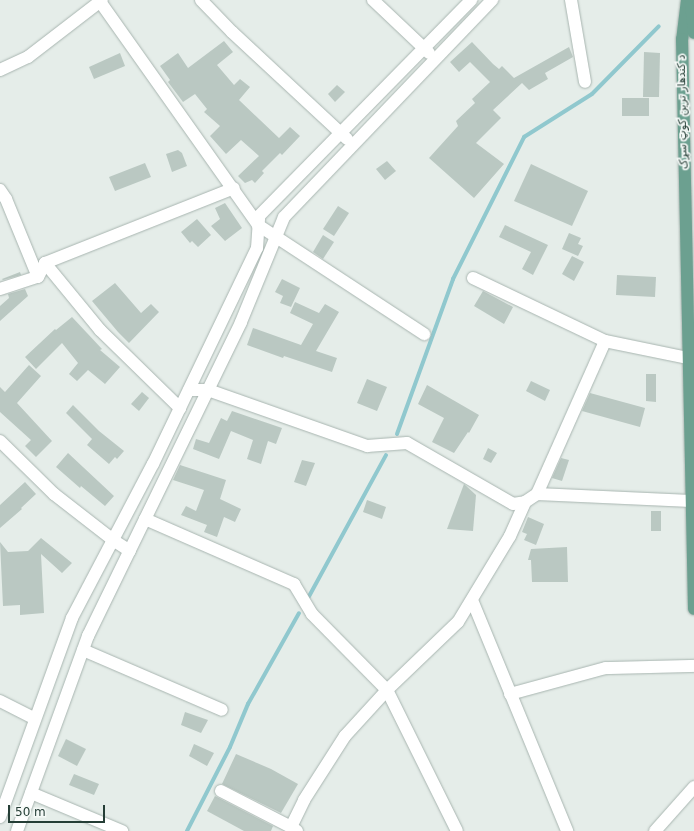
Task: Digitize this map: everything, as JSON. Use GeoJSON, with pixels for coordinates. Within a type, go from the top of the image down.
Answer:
{"type":"FeatureCollection","features":[{"type":"Feature","properties":{"kind":"main road","name":"د کندهار ترين کوټ سړک"},"geometry":{"type":"LineString","coordinates":[[687,0],[691,27]]}},
{"type":"Feature","properties":{"kind":"main road","name":"د کندهار ترين کوټ سړک"},"geometry":{"type":"LineString","coordinates":[[691,0],[691,27],[682,39],[694,609]]}},
{"type":"Feature","properties":{"kind":"street"},"geometry":{"type":"LineString","coordinates":[[201,0],[232,32],[353,145]]}},
{"type":"Feature","properties":{"kind":"street"},"geometry":{"type":"LineString","coordinates":[[373,0],[436,60]]}},
{"type":"Feature","properties":{"kind":"street"},"geometry":{"type":"LineString","coordinates":[[0,817],[72,618],[180,408],[258,248],[259,216],[471,0]]}},
{"type":"Feature","properties":{"kind":"street"},"geometry":{"type":"LineString","coordinates":[[17,831],[83,650],[241,322],[284,217],[492,0]]}},
{"type":"Feature","properties":{"kind":"street"},"geometry":{"type":"LineString","coordinates":[[571,0],[585,82]]}},
{"type":"Feature","properties":{"kind":"street"},"geometry":{"type":"LineString","coordinates":[[0,70],[28,57],[102,1],[234,188],[258,225],[424,334]]}},
{"type":"Feature","properties":{"kind":"street"},"geometry":{"type":"LineString","coordinates":[[0,289],[38,277],[45,263],[234,188]]}},
{"type":"Feature","properties":{"kind":"street"},"geometry":{"type":"LineString","coordinates":[[0,190],[6,199],[38,277]]}},
{"type":"Feature","properties":{"kind":"street"},"geometry":{"type":"LineString","coordinates":[[45,263],[100,330],[180,408]]}},
{"type":"Feature","properties":{"kind":"street"},"geometry":{"type":"LineString","coordinates":[[472,278],[605,341],[688,358]]}},
{"type":"Feature","properties":{"kind":"street"},"geometry":{"type":"LineString","coordinates":[[189,390],[208,390],[367,446],[407,443],[513,504],[525,502],[537,494],[605,341]]}},
{"type":"Feature","properties":{"kind":"street"},"geometry":{"type":"LineString","coordinates":[[0,441],[54,494],[113,540],[130,550]]}},
{"type":"Feature","properties":{"kind":"street"},"geometry":{"type":"LineString","coordinates":[[537,494],[691,501]]}},
{"type":"Feature","properties":{"kind":"street"},"geometry":{"type":"LineString","coordinates":[[221,791],[294,829],[304,800],[345,736],[387,690],[458,622],[510,536],[525,502]]}},
{"type":"Feature","properties":{"kind":"street"},"geometry":{"type":"LineString","coordinates":[[145,520],[294,584],[312,614],[387,690],[457,831]]}},
{"type":"Feature","properties":{"kind":"street"},"geometry":{"type":"LineString","coordinates":[[472,600],[567,831]]}},
{"type":"Feature","properties":{"kind":"street"},"geometry":{"type":"LineString","coordinates":[[83,650],[222,710]]}},
{"type":"Feature","properties":{"kind":"street"},"geometry":{"type":"LineString","coordinates":[[510,694],[606,668],[694,666]]}},
{"type":"Feature","properties":{"kind":"street"},"geometry":{"type":"LineString","coordinates":[[0,701],[35,720]]}},
{"type":"Feature","properties":{"kind":"street"},"geometry":{"type":"LineString","coordinates":[[655,831],[694,787]]}},
{"type":"Feature","properties":{"kind":"street"},"geometry":{"type":"LineString","coordinates":[[31,792],[122,831]]}},
{"type":"Feature","properties":{"kind":"building"},"geometry":{"type":"Polygon","coordinates":[[[224,41],[233,52],[217,65],[234,85],[240,79],[250,87],[239,100],[279,138],[290,127],[300,136],[282,155],[280,153],[262,171],[264,173],[255,183],[252,180],[245,183],[238,176],[259,156],[241,140],[226,154],[210,136],[220,126],[204,112],[207,109],[195,94],[183,102],[168,82],[170,80],[160,66],[178,53],[188,68],[224,41]]]}},
{"type":"Feature","properties":{"kind":"building"},"geometry":{"type":"Polygon","coordinates":[[[472,42],[493,64],[499,69],[502,66],[514,78],[569,47],[573,57],[545,73],[548,79],[529,90],[522,83],[493,110],[501,118],[476,143],[504,164],[474,198],[429,158],[458,126],[456,121],[475,103],[472,99],[490,82],[470,62],[459,72],[450,62],[472,42]]]}},
{"type":"Feature","properties":{"kind":"building"},"geometry":{"type":"Polygon","coordinates":[[[644,52],[660,53],[659,97],[643,97],[644,52]]]}},
{"type":"Feature","properties":{"kind":"building"},"geometry":{"type":"Polygon","coordinates":[[[120,53],[125,66],[94,79],[89,67],[120,53]]]}},
{"type":"Feature","properties":{"kind":"building"},"geometry":{"type":"Polygon","coordinates":[[[337,85],[345,92],[335,102],[328,94],[337,85]]]}},
{"type":"Feature","properties":{"kind":"building"},"geometry":{"type":"Polygon","coordinates":[[[622,98],[649,98],[649,116],[622,116],[622,98]]]}},
{"type":"Feature","properties":{"kind":"building"},"geometry":{"type":"Polygon","coordinates":[[[178,150],[182,153],[187,166],[172,172],[166,154],[178,150]]]}},
{"type":"Feature","properties":{"kind":"building"},"geometry":{"type":"Polygon","coordinates":[[[387,161],[396,171],[385,180],[376,169],[387,161]]]}},
{"type":"Feature","properties":{"kind":"building"},"geometry":{"type":"Polygon","coordinates":[[[145,163],[151,177],[115,191],[109,177],[145,163]]]}},
{"type":"Feature","properties":{"kind":"building"},"geometry":{"type":"Polygon","coordinates":[[[531,164],[588,191],[572,226],[514,201],[531,164]]]}},
{"type":"Feature","properties":{"kind":"building"},"geometry":{"type":"Polygon","coordinates":[[[225,203],[242,228],[225,241],[211,226],[220,219],[215,208],[225,203]]]}},
{"type":"Feature","properties":{"kind":"building"},"geometry":{"type":"Polygon","coordinates":[[[338,206],[349,213],[334,236],[323,229],[338,206]]]}},
{"type":"Feature","properties":{"kind":"building"},"geometry":{"type":"Polygon","coordinates":[[[197,219],[211,235],[198,247],[192,241],[190,243],[181,232],[197,219]]]}},
{"type":"Feature","properties":{"kind":"building"},"geometry":{"type":"Polygon","coordinates":[[[505,225],[548,245],[533,275],[522,269],[531,252],[499,237],[505,225]]]}},
{"type":"Feature","properties":{"kind":"building"},"geometry":{"type":"Polygon","coordinates":[[[569,233],[581,238],[578,244],[583,246],[578,256],[562,249],[569,233]]]}},
{"type":"Feature","properties":{"kind":"building"},"geometry":{"type":"Polygon","coordinates":[[[323,235],[334,242],[323,259],[313,252],[323,235]]]}},
{"type":"Feature","properties":{"kind":"building"},"geometry":{"type":"Polygon","coordinates":[[[572,256],[584,262],[574,281],[562,274],[572,256]]]}},
{"type":"Feature","properties":{"kind":"building"},"geometry":{"type":"Polygon","coordinates":[[[20,272],[21,275],[2,279],[20,272]]]}},
{"type":"Feature","properties":{"kind":"building"},"geometry":{"type":"Polygon","coordinates":[[[617,275],[656,277],[655,297],[616,295],[617,275]]]}},
{"type":"Feature","properties":{"kind":"building"},"geometry":{"type":"Polygon","coordinates":[[[282,279],[300,288],[291,307],[280,303],[283,296],[275,292],[282,279]]]}},
{"type":"Feature","properties":{"kind":"building"},"geometry":{"type":"Polygon","coordinates":[[[115,283],[141,313],[151,304],[159,312],[129,343],[92,301],[115,283]]]}},
{"type":"Feature","properties":{"kind":"building"},"geometry":{"type":"Polygon","coordinates":[[[25,289],[28,296],[0,321],[0,306],[9,298],[8,294],[25,289]]]}},
{"type":"Feature","properties":{"kind":"building"},"geometry":{"type":"Polygon","coordinates":[[[483,291],[513,307],[504,324],[474,306],[483,291]]]}},
{"type":"Feature","properties":{"kind":"building"},"geometry":{"type":"Polygon","coordinates":[[[295,302],[319,313],[325,304],[339,312],[316,351],[337,358],[332,372],[284,356],[283,358],[247,345],[253,328],[301,345],[313,324],[290,313],[295,302]]]}},
{"type":"Feature","properties":{"kind":"building"},"geometry":{"type":"Polygon","coordinates":[[[72,317],[102,349],[100,350],[120,367],[105,384],[88,370],[77,381],[69,374],[78,363],[62,343],[36,369],[25,357],[55,329],[56,330],[72,317]]]}},
{"type":"Feature","properties":{"kind":"building"},"geometry":{"type":"Polygon","coordinates":[[[29,365],[41,376],[17,403],[52,441],[36,457],[25,446],[31,440],[0,412],[0,387],[5,392],[29,365]]]}},
{"type":"Feature","properties":{"kind":"building"},"geometry":{"type":"Polygon","coordinates":[[[646,374],[656,374],[656,402],[646,401],[646,374]]]}},
{"type":"Feature","properties":{"kind":"building"},"geometry":{"type":"Polygon","coordinates":[[[367,379],[387,387],[377,411],[357,403],[367,379]]]}},
{"type":"Feature","properties":{"kind":"building"},"geometry":{"type":"Polygon","coordinates":[[[531,381],[550,390],[545,401],[526,391],[531,381]]]}},
{"type":"Feature","properties":{"kind":"building"},"geometry":{"type":"Polygon","coordinates":[[[427,385],[479,415],[469,433],[468,432],[454,453],[432,442],[444,418],[418,404],[427,385]]]}},
{"type":"Feature","properties":{"kind":"building"},"geometry":{"type":"Polygon","coordinates":[[[142,392],[149,398],[139,411],[131,404],[142,392]]]}},
{"type":"Feature","properties":{"kind":"building"},"geometry":{"type":"Polygon","coordinates":[[[590,393],[645,408],[640,427],[582,411],[590,393]]]}},
{"type":"Feature","properties":{"kind":"building"},"geometry":{"type":"Polygon","coordinates":[[[73,405],[99,431],[124,451],[117,459],[115,457],[109,464],[87,445],[92,439],[66,413],[73,405]]]}},
{"type":"Feature","properties":{"kind":"building"},"geometry":{"type":"Polygon","coordinates":[[[232,411],[282,428],[276,444],[268,441],[261,464],[247,459],[253,440],[231,431],[219,459],[193,449],[196,439],[209,443],[221,418],[227,421],[232,411]]]}},
{"type":"Feature","properties":{"kind":"building"},"geometry":{"type":"Polygon","coordinates":[[[488,448],[497,453],[491,463],[483,459],[488,448]]]}},
{"type":"Feature","properties":{"kind":"building"},"geometry":{"type":"Polygon","coordinates":[[[68,453],[114,496],[105,506],[81,486],[80,488],[56,467],[68,453]]]}},
{"type":"Feature","properties":{"kind":"building"},"geometry":{"type":"Polygon","coordinates":[[[561,458],[569,460],[562,481],[552,478],[561,458]]]}},
{"type":"Feature","properties":{"kind":"building"},"geometry":{"type":"Polygon","coordinates":[[[302,460],[315,463],[306,486],[294,482],[302,460]]]}},
{"type":"Feature","properties":{"kind":"building"},"geometry":{"type":"Polygon","coordinates":[[[180,465],[226,480],[220,499],[241,509],[235,522],[224,517],[217,537],[204,532],[207,525],[181,515],[186,506],[196,511],[204,490],[173,480],[180,465]]]}},
{"type":"Feature","properties":{"kind":"building"},"geometry":{"type":"Polygon","coordinates":[[[25,482],[36,494],[21,508],[22,509],[0,528],[0,505],[25,482]]]}},
{"type":"Feature","properties":{"kind":"building"},"geometry":{"type":"Polygon","coordinates":[[[464,484],[476,495],[473,531],[447,529],[464,484]]]}},
{"type":"Feature","properties":{"kind":"building"},"geometry":{"type":"Polygon","coordinates":[[[367,500],[386,507],[382,519],[363,512],[367,500]]]}},
{"type":"Feature","properties":{"kind":"building"},"geometry":{"type":"Polygon","coordinates":[[[651,511],[661,511],[661,531],[651,531],[651,511]]]}},
{"type":"Feature","properties":{"kind":"building"},"geometry":{"type":"Polygon","coordinates":[[[528,517],[544,524],[536,545],[524,540],[527,534],[522,532],[528,517]]]}},
{"type":"Feature","properties":{"kind":"building"},"geometry":{"type":"Polygon","coordinates":[[[41,538],[72,563],[62,573],[41,554],[44,613],[20,615],[20,605],[3,606],[0,542],[8,552],[28,551],[41,538]]]}},
{"type":"Feature","properties":{"kind":"building"},"geometry":{"type":"Polygon","coordinates":[[[567,547],[568,582],[532,582],[531,560],[528,560],[531,549],[567,547]]]}},
{"type":"Feature","properties":{"kind":"building"},"geometry":{"type":"Polygon","coordinates":[[[185,712],[208,720],[201,733],[181,725],[185,712]]]}},
{"type":"Feature","properties":{"kind":"building"},"geometry":{"type":"Polygon","coordinates":[[[66,739],[86,749],[77,766],[58,756],[66,739]]]}},
{"type":"Feature","properties":{"kind":"building"},"geometry":{"type":"Polygon","coordinates":[[[194,744],[214,753],[207,766],[189,756],[194,744]]]}},
{"type":"Feature","properties":{"kind":"building"},"geometry":{"type":"Polygon","coordinates":[[[236,754],[271,769],[298,784],[281,813],[222,784],[236,754]]]}},
{"type":"Feature","properties":{"kind":"building"},"geometry":{"type":"Polygon","coordinates":[[[74,774],[99,784],[94,795],[69,785],[74,774]]]}},
{"type":"Feature","properties":{"kind":"building"},"geometry":{"type":"Polygon","coordinates":[[[215,796],[273,826],[271,831],[244,831],[207,811],[215,796]]]}},
{"type":"Feature","properties":{"kind":"waterway"},"geometry":{"type":"LineString","coordinates":[[397,434],[453,279],[524,137],[592,94],[659,26]]}},
{"type":"Feature","properties":{"kind":"waterway"},"geometry":{"type":"LineString","coordinates":[[307,600],[386,455]]}},
{"type":"Feature","properties":{"kind":"waterway"},"geometry":{"type":"LineString","coordinates":[[187,831],[230,747],[248,704],[299,613]]}}]}
